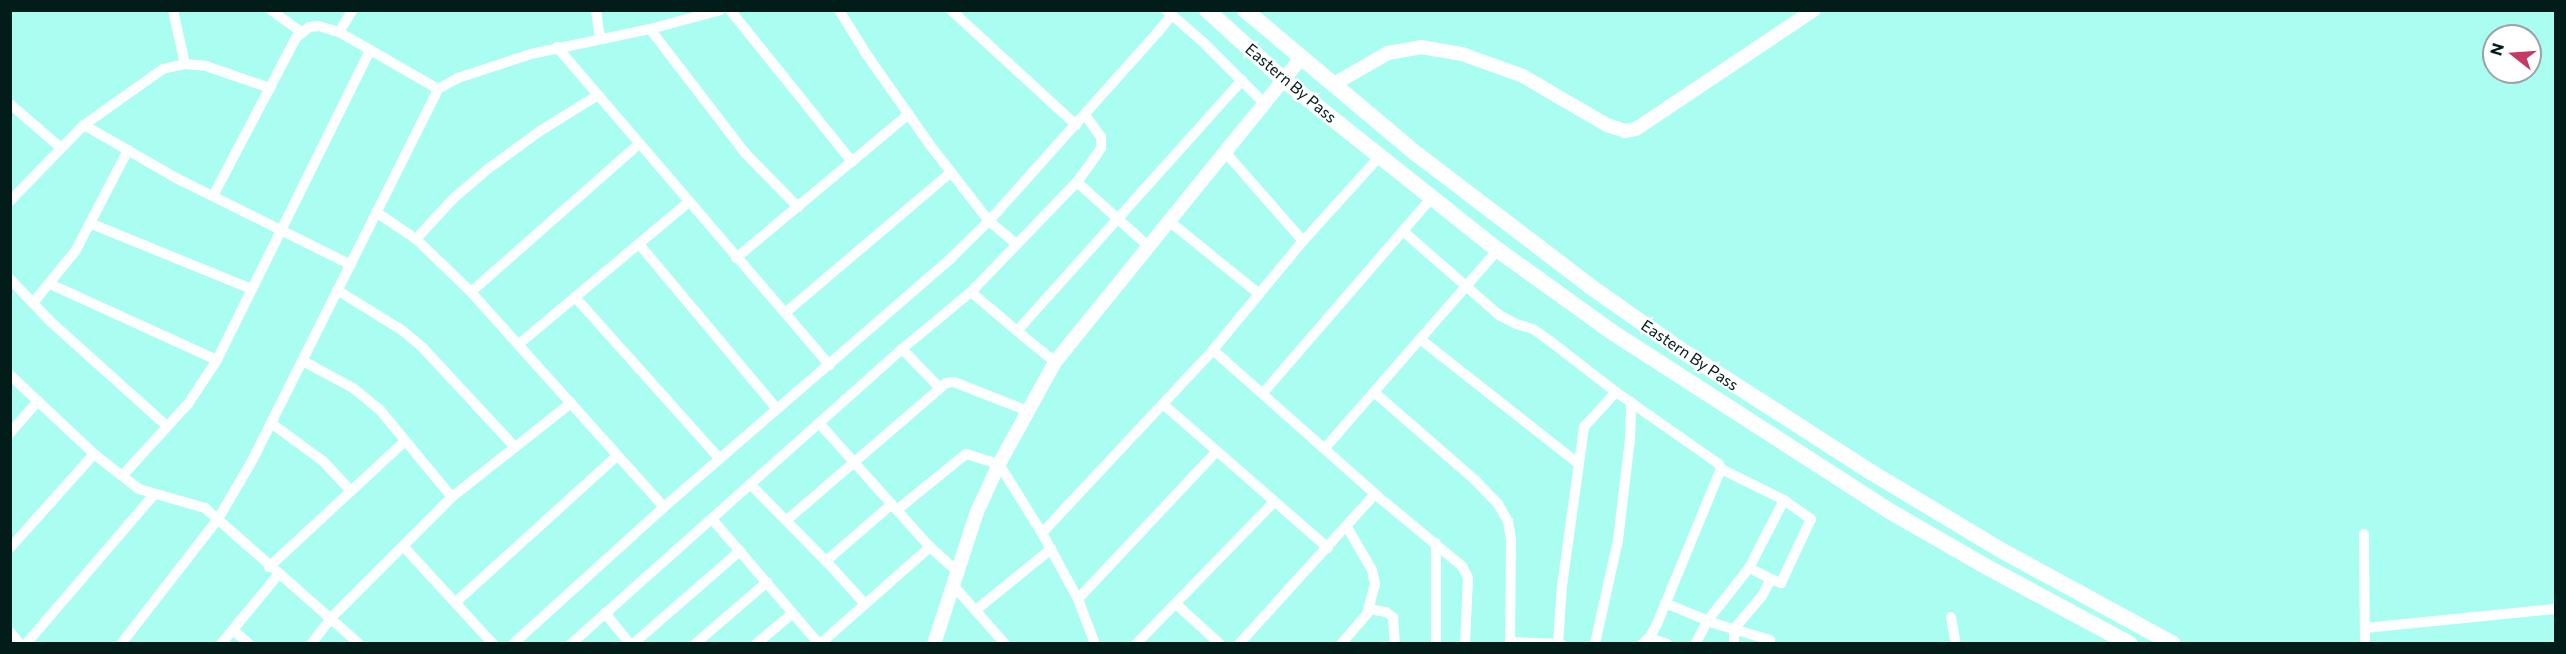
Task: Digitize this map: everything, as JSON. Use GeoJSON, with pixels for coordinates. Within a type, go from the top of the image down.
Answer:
{"type":"FeatureCollection","features":[{"type":"Feature","properties":{"kind":"main road","name":"Eastern By Pass"},"geometry":{"type":"LineString","coordinates":[[1206,10],[1284,80],[1498,250],[1612,332],[1806,459],[1987,567],[2130,644]]}},
{"type":"Feature","properties":{"kind":"main road","name":"Eastern By Pass"},"geometry":{"type":"LineString","coordinates":[[1245,10],[1300,59],[1334,84],[1418,155],[1591,287],[1684,352],[1861,466],[1959,525],[2173,644]]}},
{"type":"Feature","properties":{"kind":"street"},"geometry":{"type":"LineString","coordinates":[[173,10],[185,64]]}},
{"type":"Feature","properties":{"kind":"street"},"geometry":{"type":"LineString","coordinates":[[271,10],[302,32]]}},
{"type":"Feature","properties":{"kind":"street"},"geometry":{"type":"LineString","coordinates":[[339,32],[353,10]]}},
{"type":"Feature","properties":{"kind":"street"},"geometry":{"type":"LineString","coordinates":[[596,10],[600,38]]}},
{"type":"Feature","properties":{"kind":"street"},"geometry":{"type":"LineString","coordinates":[[121,644],[218,519],[303,361],[438,89],[458,78],[557,47],[650,29],[721,10]]}},
{"type":"Feature","properties":{"kind":"street"},"geometry":{"type":"LineString","coordinates":[[730,10],[852,162]]}},
{"type":"Feature","properties":{"kind":"street"},"geometry":{"type":"LineString","coordinates":[[839,10],[951,172],[989,221],[1016,244]]}},
{"type":"Feature","properties":{"kind":"street"},"geometry":{"type":"LineString","coordinates":[[951,10],[1076,125]]}},
{"type":"Feature","properties":{"kind":"street"},"geometry":{"type":"LineString","coordinates":[[1334,84],[1388,52],[1421,47],[1462,54],[1523,76],[1607,125],[1625,131],[1636,129],[1814,10]]}},
{"type":"Feature","properties":{"kind":"street"},"geometry":{"type":"LineString","coordinates":[[513,644],[664,507],[950,259],[989,221],[1076,125],[1169,13],[1265,104]]}},
{"type":"Feature","properties":{"kind":"street"},"geometry":{"type":"LineString","coordinates":[[213,196],[270,88],[302,32],[309,27],[319,26],[339,32],[438,89]]}},
{"type":"Feature","properties":{"kind":"street"},"geometry":{"type":"LineString","coordinates":[[650,29],[745,153],[798,207]]}},
{"type":"Feature","properties":{"kind":"street"},"geometry":{"type":"LineString","coordinates":[[557,47],[638,145],[830,365]]}},
{"type":"Feature","properties":{"kind":"street"},"geometry":{"type":"LineString","coordinates":[[122,476],[188,404],[217,360],[280,228],[370,50]]}},
{"type":"Feature","properties":{"kind":"street"},"geometry":{"type":"LineString","coordinates":[[934,644],[977,512],[999,464],[1055,362],[1300,59]]}},
{"type":"Feature","properties":{"kind":"street"},"geometry":{"type":"LineString","coordinates":[[10,201],[84,125],[163,69],[185,64],[206,66],[270,88]]}},
{"type":"Feature","properties":{"kind":"street"},"geometry":{"type":"LineString","coordinates":[[1017,331],[1242,80]]}},
{"type":"Feature","properties":{"kind":"street"},"geometry":{"type":"LineString","coordinates":[[416,239],[454,198],[488,169],[540,131],[598,96]]}},
{"type":"Feature","properties":{"kind":"street"},"geometry":{"type":"LineString","coordinates":[[10,104],[61,148]]}},
{"type":"Feature","properties":{"kind":"street"},"geometry":{"type":"LineString","coordinates":[[736,258],[909,114]]}},
{"type":"Feature","properties":{"kind":"street"},"geometry":{"type":"LineString","coordinates":[[571,644],[902,349],[971,292],[1077,182],[1097,154],[1102,142],[1101,137],[1084,115]]}},
{"type":"Feature","properties":{"kind":"street"},"geometry":{"type":"LineString","coordinates":[[84,125],[213,196],[351,265]]}},
{"type":"Feature","properties":{"kind":"street"},"geometry":{"type":"LineString","coordinates":[[471,292],[638,145]]}},
{"type":"Feature","properties":{"kind":"street"},"geometry":{"type":"LineString","coordinates":[[33,303],[50,284],[92,224],[128,150]]}},
{"type":"Feature","properties":{"kind":"street"},"geometry":{"type":"LineString","coordinates":[[1225,152],[1303,241]]}},
{"type":"Feature","properties":{"kind":"street"},"geometry":{"type":"LineString","coordinates":[[1042,533],[1213,350],[1303,241],[1380,156]]}},
{"type":"Feature","properties":{"kind":"street"},"geometry":{"type":"LineString","coordinates":[[785,313],[951,172]]}},
{"type":"Feature","properties":{"kind":"street"},"geometry":{"type":"LineString","coordinates":[[1077,182],[1148,246]]}},
{"type":"Feature","properties":{"kind":"street"},"geometry":{"type":"LineString","coordinates":[[1263,393],[1432,197]]}},
{"type":"Feature","properties":{"kind":"street"},"geometry":{"type":"LineString","coordinates":[[519,344],[689,202]]}},
{"type":"Feature","properties":{"kind":"street"},"geometry":{"type":"LineString","coordinates":[[376,212],[416,239],[471,292],[664,507]]}},
{"type":"Feature","properties":{"kind":"street"},"geometry":{"type":"LineString","coordinates":[[1169,221],[1259,294]]}},
{"type":"Feature","properties":{"kind":"street"},"geometry":{"type":"LineString","coordinates":[[92,224],[251,290]]}},
{"type":"Feature","properties":{"kind":"street"},"geometry":{"type":"LineString","coordinates":[[1403,231],[1499,315],[1516,324],[1533,329],[1616,392],[1719,464],[1721,469],[1784,500],[1811,519],[1781,583],[1749,568]]}},
{"type":"Feature","properties":{"kind":"street"},"geometry":{"type":"LineString","coordinates":[[639,244],[777,409]]}},
{"type":"Feature","properties":{"kind":"street"},"geometry":{"type":"LineString","coordinates":[[1325,448],[1498,250]]}},
{"type":"Feature","properties":{"kind":"street"},"geometry":{"type":"LineString","coordinates":[[10,279],[167,426]]}},
{"type":"Feature","properties":{"kind":"street"},"geometry":{"type":"LineString","coordinates":[[50,284],[217,360]]}},
{"type":"Feature","properties":{"kind":"street"},"geometry":{"type":"LineString","coordinates":[[337,290],[404,331],[423,348],[513,446]]}},
{"type":"Feature","properties":{"kind":"street"},"geometry":{"type":"LineString","coordinates":[[971,292],[1055,362]]}},
{"type":"Feature","properties":{"kind":"street"},"geometry":{"type":"LineString","coordinates":[[575,297],[720,459]]}},
{"type":"Feature","properties":{"kind":"street"},"geometry":{"type":"LineString","coordinates":[[1420,339],[1579,464]]}},
{"type":"Feature","properties":{"kind":"street"},"geometry":{"type":"LineString","coordinates":[[902,349],[939,387]]}},
{"type":"Feature","properties":{"kind":"street"},"geometry":{"type":"LineString","coordinates":[[1213,350],[1375,494],[1462,566],[1468,578],[1465,644]]}},
{"type":"Feature","properties":{"kind":"street"},"geometry":{"type":"LineString","coordinates":[[303,361],[353,388],[380,410],[452,497]]}},
{"type":"Feature","properties":{"kind":"street"},"geometry":{"type":"LineString","coordinates":[[10,375],[94,454],[139,489],[153,496],[201,506],[218,519],[278,575],[332,617],[359,644]]}},
{"type":"Feature","properties":{"kind":"street"},"geometry":{"type":"LineString","coordinates":[[788,520],[939,387],[954,382],[1028,411]]}},
{"type":"Feature","properties":{"kind":"street"},"geometry":{"type":"LineString","coordinates":[[1374,392],[1475,480],[1498,504],[1508,521],[1511,539],[1510,643],[1559,643],[1562,586],[1584,427],[1616,392]]}},
{"type":"Feature","properties":{"kind":"street"},"geometry":{"type":"LineString","coordinates":[[10,433],[38,401]]}},
{"type":"Feature","properties":{"kind":"street"},"geometry":{"type":"LineString","coordinates":[[1595,644],[1618,540],[1630,440],[1631,402]]}},
{"type":"Feature","properties":{"kind":"street"},"geometry":{"type":"LineString","coordinates":[[311,644],[332,617],[452,497],[513,446],[571,403]]}},
{"type":"Feature","properties":{"kind":"street"},"geometry":{"type":"LineString","coordinates":[[1163,404],[1328,548]]}},
{"type":"Feature","properties":{"kind":"street"},"geometry":{"type":"LineString","coordinates":[[271,423],[323,461],[351,491]]}},
{"type":"Feature","properties":{"kind":"street"},"geometry":{"type":"LineString","coordinates":[[819,423],[930,547],[976,610],[1005,644]]}},
{"type":"Feature","properties":{"kind":"street"},"geometry":{"type":"LineString","coordinates":[[269,567],[405,441]]}},
{"type":"Feature","properties":{"kind":"street"},"geometry":{"type":"LineString","coordinates":[[1078,598],[1216,451]]}},
{"type":"Feature","properties":{"kind":"street"},"geometry":{"type":"LineString","coordinates":[[10,548],[94,454]]}},
{"type":"Feature","properties":{"kind":"street"},"geometry":{"type":"LineString","coordinates":[[826,561],[966,454],[999,464],[1042,533],[1078,598],[1095,644]]}},
{"type":"Feature","properties":{"kind":"street"},"geometry":{"type":"LineString","coordinates":[[456,601],[617,456]]}},
{"type":"Feature","properties":{"kind":"street"},"geometry":{"type":"LineString","coordinates":[[1667,644],[1645,641],[1665,603],[1721,469]]}},
{"type":"Feature","properties":{"kind":"street"},"geometry":{"type":"LineString","coordinates":[[750,484],[788,520],[865,604]]}},
{"type":"Feature","properties":{"kind":"street"},"geometry":{"type":"LineString","coordinates":[[1239,644],[1375,494]]}},
{"type":"Feature","properties":{"kind":"street"},"geometry":{"type":"LineString","coordinates":[[26,644],[153,496]]}},
{"type":"Feature","properties":{"kind":"street"},"geometry":{"type":"LineString","coordinates":[[1695,644],[1707,620],[1749,568],[1784,500]]}},
{"type":"Feature","properties":{"kind":"street"},"geometry":{"type":"LineString","coordinates":[[1136,644],[1274,502]]}},
{"type":"Feature","properties":{"kind":"street"},"geometry":{"type":"LineString","coordinates":[[712,519],[820,644],[930,547]]}},
{"type":"Feature","properties":{"kind":"street"},"geometry":{"type":"LineString","coordinates":[[1341,644],[1370,609],[1375,584],[1372,570],[1347,527]]}},
{"type":"Feature","properties":{"kind":"street"},"geometry":{"type":"LineString","coordinates":[[2364,534],[2365,644]]}},
{"type":"Feature","properties":{"kind":"street"},"geometry":{"type":"LineString","coordinates":[[1436,543],[1436,644]]}},
{"type":"Feature","properties":{"kind":"street"},"geometry":{"type":"LineString","coordinates":[[403,546],[456,601],[493,644]]}},
{"type":"Feature","properties":{"kind":"street"},"geometry":{"type":"LineString","coordinates":[[976,610],[1051,549]]}},
{"type":"Feature","properties":{"kind":"street"},"geometry":{"type":"LineString","coordinates":[[605,613],[631,644],[740,551]]}},
{"type":"Feature","properties":{"kind":"street"},"geometry":{"type":"LineString","coordinates":[[221,644],[278,575]]}},
{"type":"Feature","properties":{"kind":"street"},"geometry":{"type":"LineString","coordinates":[[1734,644],[1734,629],[1762,596],[1771,579]]}},
{"type":"Feature","properties":{"kind":"street"},"geometry":{"type":"LineString","coordinates":[[695,644],[767,582]]}},
{"type":"Feature","properties":{"kind":"street"},"geometry":{"type":"LineString","coordinates":[[1665,603],[1707,620],[1770,640],[1770,644]]}},
{"type":"Feature","properties":{"kind":"street"},"geometry":{"type":"LineString","coordinates":[[1176,604],[1220,644]]}},
{"type":"Feature","properties":{"kind":"street"},"geometry":{"type":"LineString","coordinates":[[1370,609],[1386,612],[1393,617],[1395,644]]}},
{"type":"Feature","properties":{"kind":"street"},"geometry":{"type":"LineString","coordinates":[[2365,628],[2556,609]]}},
{"type":"Feature","properties":{"kind":"street"},"geometry":{"type":"LineString","coordinates":[[756,644],[793,612]]}},
{"type":"Feature","properties":{"kind":"street"},"geometry":{"type":"LineString","coordinates":[[1951,617],[1956,644]]}},
{"type":"Feature","properties":{"kind":"street"},"geometry":{"type":"LineString","coordinates":[[233,630],[249,644]]}},
{"type":"Feature","properties":{"kind":"street"},"geometry":{"type":"LineString","coordinates":[[10,632],[20,644]]}}]}
